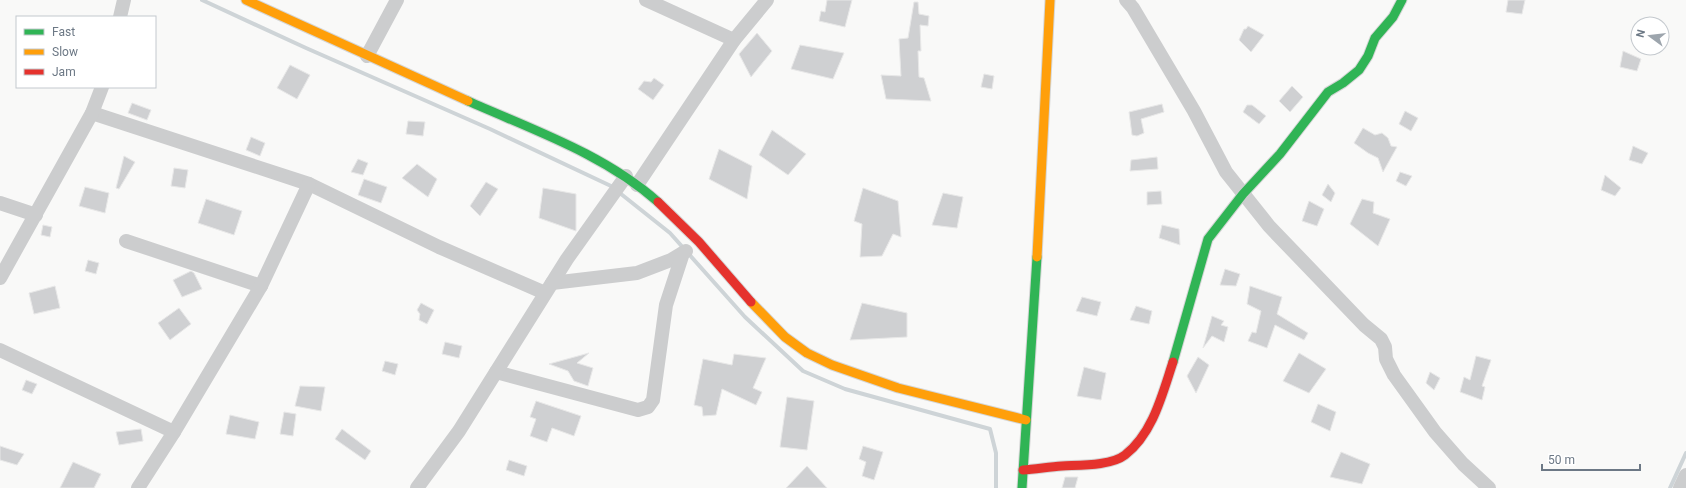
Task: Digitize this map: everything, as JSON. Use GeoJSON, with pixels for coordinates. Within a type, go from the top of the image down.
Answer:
{"type":"FeatureCollection","features":[{"type":"Feature","properties":{"kind":"street"},"geometry":{"type":"LineString","coordinates":[[120,16],[124,0]]}},
{"type":"Feature","properties":{"kind":"street"},"geometry":{"type":"LineString","coordinates":[[246,0],[593,157],[631,180],[657,200],[700,242],[777,329],[795,344],[820,360],[853,375],[931,398],[1026,420]]}},
{"type":"Feature","properties":{"kind":"street"},"geometry":{"type":"LineString","coordinates":[[367,56],[396,0]]}},
{"type":"Feature","properties":{"kind":"street"},"geometry":{"type":"LineString","coordinates":[[646,0],[734,40]]}},
{"type":"Feature","properties":{"kind":"street"},"geometry":{"type":"LineString","coordinates":[[417,488],[459,431],[567,259],[631,180],[734,40],[767,0]]}},
{"type":"Feature","properties":{"kind":"street"},"geometry":{"type":"LineString","coordinates":[[1022,488],[1034,313],[1050,0]]}},
{"type":"Feature","properties":{"kind":"street"},"geometry":{"type":"LineString","coordinates":[[1126,0],[1133,8],[1194,111],[1226,172],[1269,226],[1364,325],[1381,338],[1385,347],[1386,358],[1394,375],[1435,432],[1463,464],[1489,488]]}},
{"type":"Feature","properties":{"kind":"street"},"geometry":{"type":"LineString","coordinates":[[1023,470],[1061,466],[1091,465],[1107,462],[1124,456],[1146,432],[1156,412],[1178,350],[1208,239],[1243,194],[1280,154],[1328,92],[1343,83],[1358,70],[1368,56],[1375,38],[1393,17],[1402,0]]}},
{"type":"Feature","properties":{"kind":"street"},"geometry":{"type":"LineString","coordinates":[[0,278],[92,113],[102,88]]}},
{"type":"Feature","properties":{"kind":"street"},"geometry":{"type":"LineString","coordinates":[[92,113],[309,184],[439,247],[549,288],[637,273],[671,260],[700,242]]}},
{"type":"Feature","properties":{"kind":"street"},"geometry":{"type":"LineString","coordinates":[[138,488],[174,432],[261,286],[309,184]]}},
{"type":"Feature","properties":{"kind":"street"},"geometry":{"type":"LineString","coordinates":[[0,203],[36,215]]}},
{"type":"Feature","properties":{"kind":"street"},"geometry":{"type":"LineString","coordinates":[[126,241],[261,286]]}},
{"type":"Feature","properties":{"kind":"street"},"geometry":{"type":"LineString","coordinates":[[496,372],[638,410],[648,407],[653,400],[666,305],[683,253]]}},
{"type":"Feature","properties":{"kind":"street"},"geometry":{"type":"LineString","coordinates":[[0,350],[174,432]]}},
{"type":"Feature","properties":{"kind":"street"},"geometry":{"type":"LineString","coordinates":[[1680,488],[1686,475]]}},
{"type":"Feature","properties":{"kind":"building"},"geometry":{"type":"Polygon","coordinates":[[[827,0],[852,0],[845,27],[819,21],[821,11],[825,12],[827,0]]]}},
{"type":"Feature","properties":{"kind":"building"},"geometry":{"type":"Polygon","coordinates":[[[1508,0],[1525,0],[1522,14],[1506,12],[1508,0]]]}},
{"type":"Feature","properties":{"kind":"building"},"geometry":{"type":"Polygon","coordinates":[[[914,2],[918,2],[919,14],[929,16],[928,26],[920,25],[921,51],[918,51],[919,77],[924,78],[931,101],[886,99],[881,75],[901,76],[899,39],[908,38],[914,2]]]}},
{"type":"Feature","properties":{"kind":"building"},"geometry":{"type":"Polygon","coordinates":[[[1248,26],[1264,35],[1251,52],[1239,40],[1244,29],[1248,26]]]}},
{"type":"Feature","properties":{"kind":"building"},"geometry":{"type":"Polygon","coordinates":[[[757,33],[772,51],[751,77],[739,54],[757,33]]]}},
{"type":"Feature","properties":{"kind":"building"},"geometry":{"type":"Polygon","coordinates":[[[800,45],[844,53],[833,79],[791,69],[800,45]]]}},
{"type":"Feature","properties":{"kind":"building"},"geometry":{"type":"Polygon","coordinates":[[[1623,51],[1630,54],[1630,56],[1641,59],[1637,71],[1620,67],[1623,51]]]}},
{"type":"Feature","properties":{"kind":"building"},"geometry":{"type":"Polygon","coordinates":[[[290,65],[310,75],[297,99],[277,88],[290,65]]]}},
{"type":"Feature","properties":{"kind":"building"},"geometry":{"type":"Polygon","coordinates":[[[984,74],[994,76],[992,89],[981,87],[984,74]]]}},
{"type":"Feature","properties":{"kind":"building"},"geometry":{"type":"Polygon","coordinates":[[[654,78],[664,85],[653,100],[638,89],[644,81],[651,82],[654,78]]]}},
{"type":"Feature","properties":{"kind":"building"},"geometry":{"type":"Polygon","coordinates":[[[1292,86],[1303,97],[1290,112],[1279,101],[1292,86]]]}},
{"type":"Feature","properties":{"kind":"building"},"geometry":{"type":"Polygon","coordinates":[[[132,103],[151,110],[147,120],[128,113],[132,103]]]}},
{"type":"Feature","properties":{"kind":"building"},"geometry":{"type":"Polygon","coordinates":[[[1162,104],[1164,112],[1141,119],[1144,133],[1137,136],[1132,135],[1129,112],[1162,104]]]}},
{"type":"Feature","properties":{"kind":"building"},"geometry":{"type":"Polygon","coordinates":[[[1247,105],[1252,105],[1266,116],[1259,124],[1243,112],[1247,105]]]}},
{"type":"Feature","properties":{"kind":"building"},"geometry":{"type":"Polygon","coordinates":[[[1405,111],[1418,118],[1411,131],[1399,124],[1405,111]]]}},
{"type":"Feature","properties":{"kind":"building"},"geometry":{"type":"Polygon","coordinates":[[[408,121],[425,122],[423,136],[406,134],[408,121]]]}},
{"type":"Feature","properties":{"kind":"building"},"geometry":{"type":"Polygon","coordinates":[[[1363,128],[1375,135],[1382,133],[1388,138],[1391,146],[1397,147],[1383,172],[1378,158],[1354,143],[1363,128]]]}},
{"type":"Feature","properties":{"kind":"building"},"geometry":{"type":"Polygon","coordinates":[[[772,130],[806,154],[788,175],[759,155],[772,130]]]}},
{"type":"Feature","properties":{"kind":"building"},"geometry":{"type":"Polygon","coordinates":[[[251,137],[265,143],[260,156],[246,150],[251,137]]]}},
{"type":"Feature","properties":{"kind":"building"},"geometry":{"type":"Polygon","coordinates":[[[1633,146],[1648,153],[1642,164],[1629,160],[1633,146]]]}},
{"type":"Feature","properties":{"kind":"building"},"geometry":{"type":"Polygon","coordinates":[[[719,149],[752,166],[747,199],[709,179],[719,149]]]}},
{"type":"Feature","properties":{"kind":"building"},"geometry":{"type":"Polygon","coordinates":[[[124,156],[135,162],[119,189],[116,188],[124,156]]]}},
{"type":"Feature","properties":{"kind":"building"},"geometry":{"type":"Polygon","coordinates":[[[1157,157],[1158,169],[1130,171],[1131,160],[1157,157]]]}},
{"type":"Feature","properties":{"kind":"building"},"geometry":{"type":"Polygon","coordinates":[[[358,159],[368,163],[363,175],[351,172],[358,159]]]}},
{"type":"Feature","properties":{"kind":"building"},"geometry":{"type":"Polygon","coordinates":[[[417,164],[437,179],[428,197],[402,178],[417,164]]]}},
{"type":"Feature","properties":{"kind":"building"},"geometry":{"type":"Polygon","coordinates":[[[174,168],[188,170],[185,188],[171,186],[174,168]]]}},
{"type":"Feature","properties":{"kind":"building"},"geometry":{"type":"Polygon","coordinates":[[[1400,172],[1412,176],[1406,186],[1396,181],[1400,172]]]}},
{"type":"Feature","properties":{"kind":"building"},"geometry":{"type":"Polygon","coordinates":[[[1605,175],[1621,188],[1615,196],[1601,190],[1605,175]]]}},
{"type":"Feature","properties":{"kind":"building"},"geometry":{"type":"Polygon","coordinates":[[[364,179],[387,187],[381,203],[358,195],[364,179]]]}},
{"type":"Feature","properties":{"kind":"building"},"geometry":{"type":"Polygon","coordinates":[[[486,182],[498,189],[480,216],[470,206],[486,182]]]}},
{"type":"Feature","properties":{"kind":"building"},"geometry":{"type":"Polygon","coordinates":[[[1328,184],[1335,193],[1331,202],[1322,195],[1328,184]]]}},
{"type":"Feature","properties":{"kind":"building"},"geometry":{"type":"Polygon","coordinates":[[[85,187],[109,193],[105,213],[79,206],[85,187]]]}},
{"type":"Feature","properties":{"kind":"building"},"geometry":{"type":"Polygon","coordinates":[[[543,188],[576,194],[576,231],[539,218],[543,188]]]}},
{"type":"Feature","properties":{"kind":"building"},"geometry":{"type":"Polygon","coordinates":[[[863,188],[898,201],[901,237],[893,234],[882,256],[860,257],[862,224],[854,221],[863,188]]]}},
{"type":"Feature","properties":{"kind":"building"},"geometry":{"type":"Polygon","coordinates":[[[1161,191],[1162,204],[1147,205],[1147,192],[1161,191]]]}},
{"type":"Feature","properties":{"kind":"building"},"geometry":{"type":"Polygon","coordinates":[[[943,193],[963,197],[957,228],[932,225],[943,193]]]}},
{"type":"Feature","properties":{"kind":"building"},"geometry":{"type":"Polygon","coordinates":[[[206,199],[242,211],[234,235],[198,223],[206,199]]]}},
{"type":"Feature","properties":{"kind":"building"},"geometry":{"type":"Polygon","coordinates":[[[1362,199],[1374,202],[1373,213],[1390,219],[1378,246],[1350,224],[1362,199]]]}},
{"type":"Feature","properties":{"kind":"building"},"geometry":{"type":"Polygon","coordinates":[[[1309,201],[1324,209],[1317,226],[1302,221],[1309,201]]]}},
{"type":"Feature","properties":{"kind":"building"},"geometry":{"type":"Polygon","coordinates":[[[43,225],[52,227],[50,237],[41,235],[43,225]]]}},
{"type":"Feature","properties":{"kind":"building"},"geometry":{"type":"Polygon","coordinates":[[[1162,225],[1179,229],[1180,245],[1159,238],[1162,225]]]}},
{"type":"Feature","properties":{"kind":"building"},"geometry":{"type":"Polygon","coordinates":[[[88,260],[99,263],[96,274],[85,271],[88,260]]]}},
{"type":"Feature","properties":{"kind":"building"},"geometry":{"type":"Polygon","coordinates":[[[1225,269],[1240,274],[1236,286],[1220,285],[1225,269]]]}},
{"type":"Feature","properties":{"kind":"building"},"geometry":{"type":"Polygon","coordinates":[[[191,271],[194,273],[202,289],[182,297],[173,280],[191,271]]]}},
{"type":"Feature","properties":{"kind":"building"},"geometry":{"type":"Polygon","coordinates":[[[55,286],[60,308],[34,314],[29,293],[55,286]]]}},
{"type":"Feature","properties":{"kind":"building"},"geometry":{"type":"Polygon","coordinates":[[[1250,286],[1282,297],[1277,314],[1308,333],[1304,340],[1275,325],[1267,348],[1248,341],[1252,332],[1256,333],[1261,311],[1247,304],[1250,286]]]}},
{"type":"Feature","properties":{"kind":"building"},"geometry":{"type":"Polygon","coordinates":[[[1082,297],[1101,302],[1097,316],[1076,311],[1082,297]]]}},
{"type":"Feature","properties":{"kind":"building"},"geometry":{"type":"Polygon","coordinates":[[[421,303],[434,310],[427,324],[419,320],[420,314],[417,310],[421,303]]]}},
{"type":"Feature","properties":{"kind":"building"},"geometry":{"type":"Polygon","coordinates":[[[862,303],[907,313],[907,337],[850,340],[862,303]]]}},
{"type":"Feature","properties":{"kind":"building"},"geometry":{"type":"Polygon","coordinates":[[[1136,306],[1152,311],[1149,324],[1130,320],[1136,306]]]}},
{"type":"Feature","properties":{"kind":"building"},"geometry":{"type":"Polygon","coordinates":[[[179,308],[191,324],[170,340],[158,323],[179,308]]]}},
{"type":"Feature","properties":{"kind":"building"},"geometry":{"type":"Polygon","coordinates":[[[1212,316],[1224,321],[1221,325],[1228,327],[1224,342],[1212,336],[1203,348],[1212,316]]]}},
{"type":"Feature","properties":{"kind":"building"},"geometry":{"type":"Polygon","coordinates":[[[445,342],[462,346],[459,358],[442,354],[445,342]]]}},
{"type":"Feature","properties":{"kind":"building"},"geometry":{"type":"Polygon","coordinates":[[[589,353],[577,363],[593,368],[588,386],[574,381],[568,371],[549,364],[589,353]]]}},
{"type":"Feature","properties":{"kind":"building"},"geometry":{"type":"Polygon","coordinates":[[[1299,353],[1326,369],[1309,393],[1283,381],[1299,353]]]}},
{"type":"Feature","properties":{"kind":"building"},"geometry":{"type":"Polygon","coordinates":[[[734,354],[766,358],[753,388],[762,392],[756,405],[722,389],[716,415],[703,416],[702,407],[694,405],[703,359],[732,365],[734,354]]]}},
{"type":"Feature","properties":{"kind":"building"},"geometry":{"type":"Polygon","coordinates":[[[1476,356],[1491,360],[1482,386],[1485,387],[1482,400],[1460,392],[1464,377],[1470,380],[1476,356]]]}},
{"type":"Feature","properties":{"kind":"building"},"geometry":{"type":"Polygon","coordinates":[[[1198,357],[1209,365],[1196,393],[1187,376],[1198,357]]]}},
{"type":"Feature","properties":{"kind":"building"},"geometry":{"type":"Polygon","coordinates":[[[385,361],[398,364],[395,375],[382,371],[385,361]]]}},
{"type":"Feature","properties":{"kind":"building"},"geometry":{"type":"Polygon","coordinates":[[[1084,367],[1106,373],[1101,400],[1077,396],[1084,367]]]}},
{"type":"Feature","properties":{"kind":"building"},"geometry":{"type":"Polygon","coordinates":[[[1430,372],[1440,378],[1434,390],[1426,383],[1430,372]]]}},
{"type":"Feature","properties":{"kind":"building"},"geometry":{"type":"Polygon","coordinates":[[[26,380],[37,384],[32,394],[22,390],[26,380]]]}},
{"type":"Feature","properties":{"kind":"building"},"geometry":{"type":"Polygon","coordinates":[[[300,386],[325,387],[321,411],[295,406],[300,386]]]}},
{"type":"Feature","properties":{"kind":"building"},"geometry":{"type":"Polygon","coordinates":[[[787,397],[814,401],[807,450],[780,447],[787,397]]]}},
{"type":"Feature","properties":{"kind":"building"},"geometry":{"type":"Polygon","coordinates":[[[536,401],[581,416],[574,436],[552,428],[547,442],[530,436],[536,419],[530,417],[536,401]]]}},
{"type":"Feature","properties":{"kind":"building"},"geometry":{"type":"Polygon","coordinates":[[[1318,404],[1336,412],[1330,431],[1311,422],[1318,404]]]}},
{"type":"Feature","properties":{"kind":"building"},"geometry":{"type":"Polygon","coordinates":[[[284,412],[296,414],[293,436],[280,434],[284,412]]]}},
{"type":"Feature","properties":{"kind":"building"},"geometry":{"type":"Polygon","coordinates":[[[230,415],[259,422],[255,439],[226,434],[230,415]]]}},
{"type":"Feature","properties":{"kind":"building"},"geometry":{"type":"Polygon","coordinates":[[[141,429],[143,441],[119,445],[116,432],[141,429]]]}},
{"type":"Feature","properties":{"kind":"building"},"geometry":{"type":"Polygon","coordinates":[[[342,429],[371,451],[365,460],[335,439],[342,429]]]}},
{"type":"Feature","properties":{"kind":"building"},"geometry":{"type":"Polygon","coordinates":[[[0,446],[24,454],[17,465],[0,460],[0,446]]]}},
{"type":"Feature","properties":{"kind":"building"},"geometry":{"type":"Polygon","coordinates":[[[863,446],[883,452],[874,480],[862,476],[866,462],[859,459],[863,446]]]}},
{"type":"Feature","properties":{"kind":"building"},"geometry":{"type":"Polygon","coordinates":[[[1341,452],[1370,464],[1362,484],[1330,477],[1341,452]]]}},
{"type":"Feature","properties":{"kind":"building"},"geometry":{"type":"Polygon","coordinates":[[[509,460],[527,466],[524,476],[506,470],[509,460]]]}},
{"type":"Feature","properties":{"kind":"building"},"geometry":{"type":"Polygon","coordinates":[[[73,462],[101,474],[94,488],[60,488],[73,462]]]}},
{"type":"Feature","properties":{"kind":"building"},"geometry":{"type":"Polygon","coordinates":[[[807,466],[827,488],[786,488],[807,466]]]}},
{"type":"Feature","properties":{"kind":"building"},"geometry":{"type":"Polygon","coordinates":[[[1065,477],[1078,477],[1075,488],[1062,488],[1065,477]]]}},
{"type":"Feature","properties":{"kind":"waterway"},"geometry":{"type":"LineString","coordinates":[[202,0],[306,48],[490,129],[611,186],[670,233],[745,317],[803,371],[845,389],[990,429],[996,453],[996,488]]}},
{"type":"Feature","properties":{"kind":"waterway"},"geometry":{"type":"LineString","coordinates":[[1670,488],[1686,453]]}},
{"type":"Feature","properties":{"kind":"traffic: fast"},"geometry":{"type":"LineString","coordinates":[[1173,362],[1208,239],[1243,194],[1280,154],[1328,92],[1343,83],[1359,70],[1368,56],[1375,38],[1393,17],[1402,0]]}},
{"type":"Feature","properties":{"kind":"traffic: fast"},"geometry":{"type":"LineString","coordinates":[[468,101],[567,144],[615,170],[658,202]]}},
{"type":"Feature","properties":{"kind":"traffic: fast"},"geometry":{"type":"LineString","coordinates":[[1022,488],[1037,257]]}},
{"type":"Feature","properties":{"kind":"traffic: slow"},"geometry":{"type":"LineString","coordinates":[[246,0],[468,101]]}},
{"type":"Feature","properties":{"kind":"traffic: slow"},"geometry":{"type":"LineString","coordinates":[[1037,257],[1050,0]]}},
{"type":"Feature","properties":{"kind":"traffic: slow"},"geometry":{"type":"LineString","coordinates":[[751,302],[785,337],[807,353],[832,365],[898,388],[1026,420]]}},
{"type":"Feature","properties":{"kind":"traffic: jam"},"geometry":{"type":"LineString","coordinates":[[658,202],[699,242],[751,302]]}},
{"type":"Feature","properties":{"kind":"traffic: jam"},"geometry":{"type":"LineString","coordinates":[[1023,470],[1103,463],[1119,459],[1125,455],[1135,446],[1150,425],[1173,362]]}}]}
